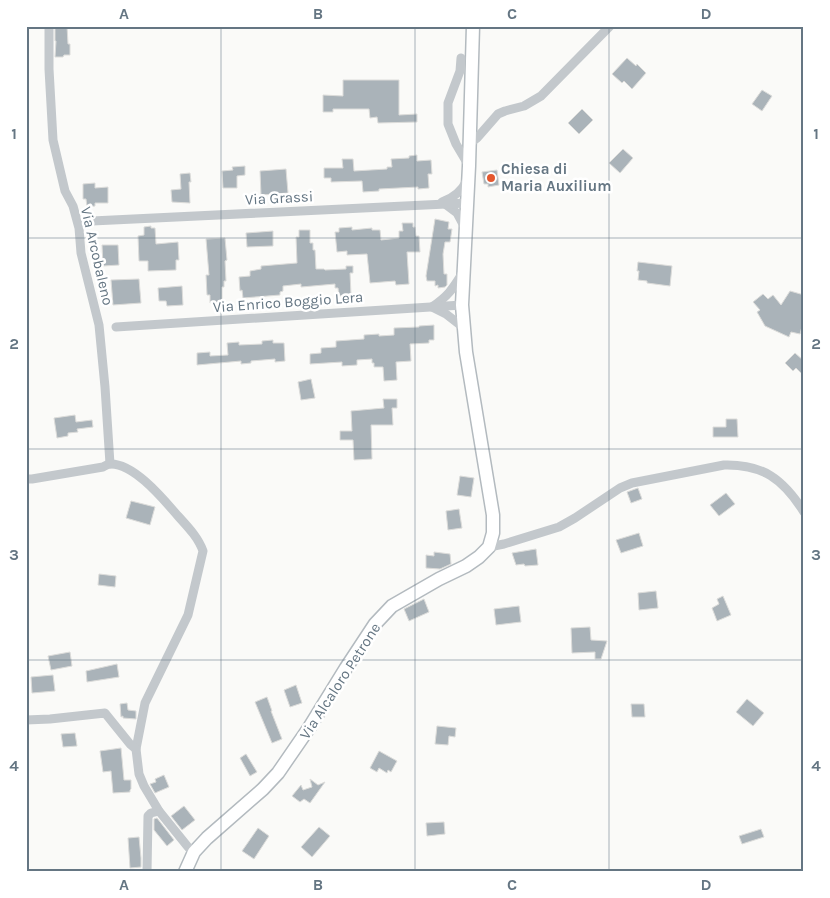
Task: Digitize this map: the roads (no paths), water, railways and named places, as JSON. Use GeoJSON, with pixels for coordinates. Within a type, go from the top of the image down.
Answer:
{"type":"FeatureCollection","features":[{"type":"Feature","properties":{"kind":"street","name":"Via Arcobaleno"},"geometry":{"type":"LineString","coordinates":[[49,26],[49,69],[53,140],[65,191],[73,206],[79,228],[81,253],[99,325],[110,464]]}},
{"type":"Feature","properties":{"kind":"street"},"geometry":{"type":"LineString","coordinates":[[473,26],[467,58],[470,143],[462,305],[466,352],[493,514],[493,533],[489,547]]}},
{"type":"Feature","properties":{"kind":"street"},"geometry":{"type":"LineString","coordinates":[[470,143],[477,138],[498,114],[524,106],[541,96],[610,26]]}},
{"type":"Feature","properties":{"kind":"street"},"geometry":{"type":"LineString","coordinates":[[466,230],[457,213],[442,204],[464,187],[469,172],[448,124],[448,103],[467,58]]}},
{"type":"Feature","properties":{"kind":"street","name":"Via Grassi"},"geometry":{"type":"LineString","coordinates":[[92,221],[467,202]]}},
{"type":"Feature","properties":{"kind":"street"},"geometry":{"type":"LineString","coordinates":[[464,271],[453,289],[445,298],[432,307],[446,314],[464,328]]}},
{"type":"Feature","properties":{"kind":"street","name":"Via Enrico Boggio Lera"},"geometry":{"type":"LineString","coordinates":[[116,326],[462,305]]}},
{"type":"Feature","properties":{"kind":"street"},"geometry":{"type":"LineString","coordinates":[[26,479],[110,464],[120,466],[129,470],[160,494],[201,545],[203,550],[188,615],[145,703],[136,749],[139,774],[158,811],[194,852],[185,872]]}},
{"type":"Feature","properties":{"kind":"street","name":"Via Alcaloro Petrone"},"geometry":{"type":"LineString","coordinates":[[194,852],[278,773],[375,624],[392,606],[466,566],[489,547],[559,526],[575,518],[620,488],[632,483],[724,465],[746,466],[774,476],[783,484],[804,512]]}},
{"type":"Feature","properties":{"kind":"street"},"geometry":{"type":"LineString","coordinates":[[26,720],[105,713],[136,749]]}},
{"type":"Feature","properties":{"kind":"street"},"geometry":{"type":"LineString","coordinates":[[147,872],[148,816],[158,811]]}},
{"type":"Feature","properties":{"kind":"place","name":"Chiesa di Maria Auxilium"},"geometry":{"type":"Point","coordinates":[491,178]}}]}
